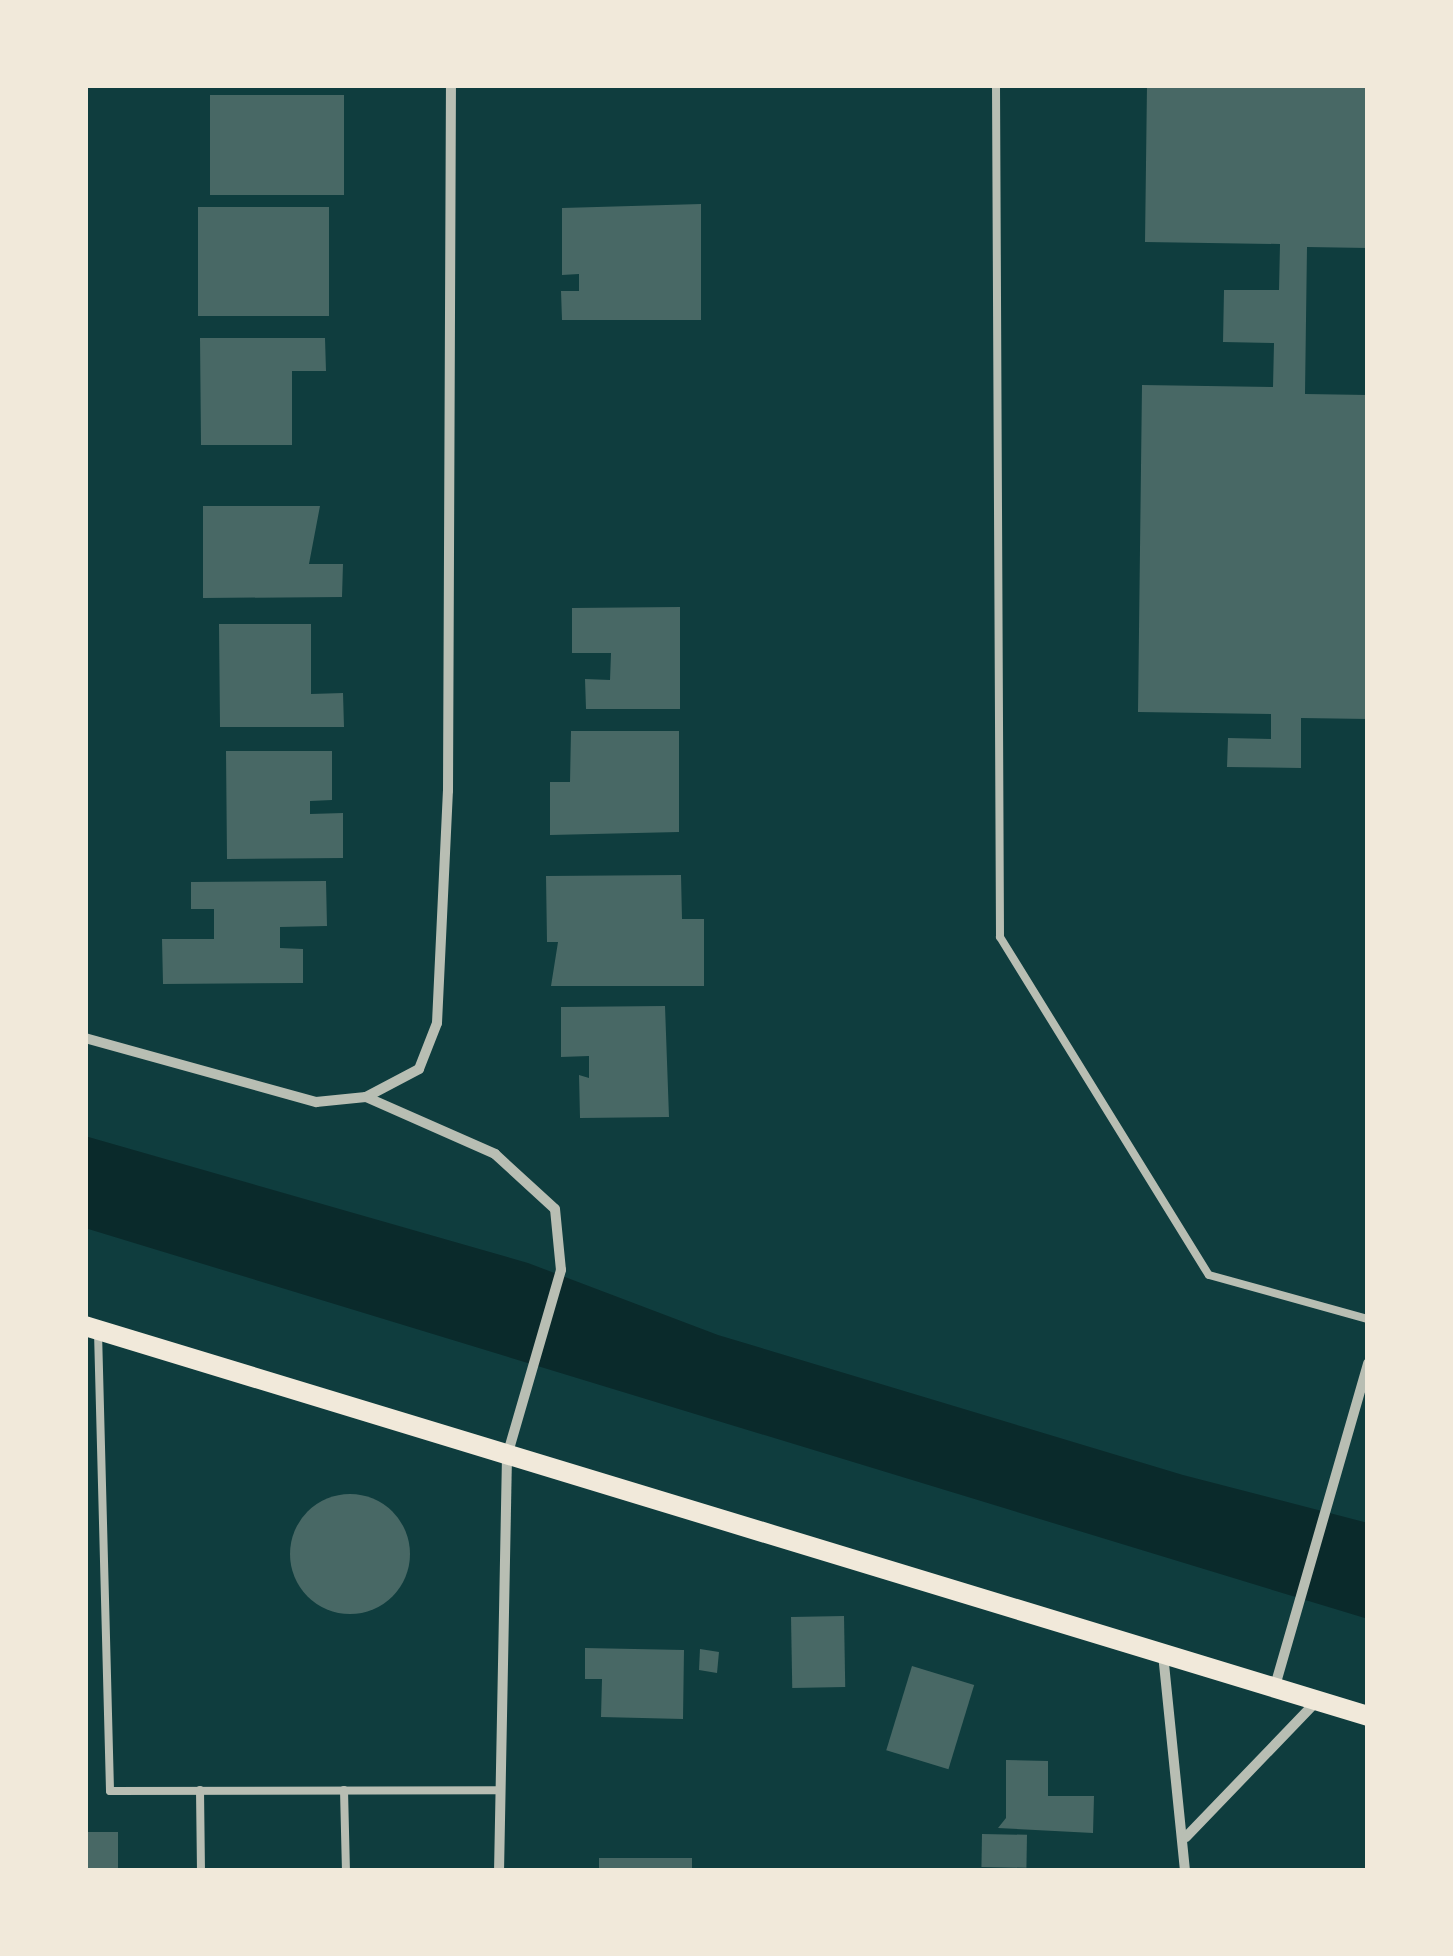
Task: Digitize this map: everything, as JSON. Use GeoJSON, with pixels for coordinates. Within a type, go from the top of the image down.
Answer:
{"type":"FeatureCollection","features":[{"type":"Feature","properties":{"kind":"main road"},"geometry":{"type":"LineString","coordinates":[[91,1329],[1160,1648],[1368,1716]]}},
{"type":"Feature","properties":{"kind":"street"},"geometry":{"type":"LineString","coordinates":[[85,1038],[246,1090],[316,1102],[366,1097],[420,1070],[437,1023],[448,791],[452,85]]}},
{"type":"Feature","properties":{"kind":"street"},"geometry":{"type":"LineString","coordinates":[[366,1097],[495,1154],[555,1209],[561,1270],[507,1456],[499,1871]]}},
{"type":"Feature","properties":{"kind":"street"},"geometry":{"type":"LineString","coordinates":[[1275,1686],[1368,1363]]}},
{"type":"Feature","properties":{"kind":"street"},"geometry":{"type":"LineString","coordinates":[[1160,1648],[1172,1679],[1186,1837],[1185,1871]]}},
{"type":"Feature","properties":{"kind":"street"},"geometry":{"type":"LineString","coordinates":[[1186,1837],[1318,1700]]}},
{"type":"Feature","properties":{"kind":"lane"},"geometry":{"type":"LineString","coordinates":[[996,85],[1000,937],[1209,1275],[1368,1319]]}},
{"type":"Feature","properties":{"kind":"lane"},"geometry":{"type":"LineString","coordinates":[[91,1329],[90,1435],[110,1791],[501,1790]]}},
{"type":"Feature","properties":{"kind":"lane"},"geometry":{"type":"LineString","coordinates":[[200,1790],[200,1871]]}},
{"type":"Feature","properties":{"kind":"lane"},"geometry":{"type":"LineString","coordinates":[[344,1790],[346,1871]]}},
{"type":"Feature","properties":{"kind":"water"},"geometry":{"type":"Polygon","coordinates":[[[85,1136],[528,1263],[718,1335],[1183,1475],[1368,1523],[1368,1619],[85,1228],[85,1136]]]}},
{"type":"Feature","properties":{"kind":"building"},"geometry":{"type":"Polygon","coordinates":[[[1147,85],[1368,85],[1368,248],[1307,247],[1305,394],[1368,395],[1368,719],[1301,718],[1301,768],[1227,767],[1228,738],[1271,739],[1271,714],[1138,712],[1142,385],[1273,387],[1274,343],[1223,342],[1224,290],[1279,290],[1280,244],[1145,242],[1147,85]]]}},
{"type":"Feature","properties":{"kind":"building"},"geometry":{"type":"Polygon","coordinates":[[[210,95],[344,95],[344,195],[210,195],[210,95]]]}},
{"type":"Feature","properties":{"kind":"building"},"geometry":{"type":"Polygon","coordinates":[[[701,204],[701,320],[562,320],[561,291],[579,291],[579,274],[562,275],[562,208],[701,204]]]}},
{"type":"Feature","properties":{"kind":"building"},"geometry":{"type":"Polygon","coordinates":[[[198,207],[329,207],[329,316],[198,316],[198,207]]]}},
{"type":"Feature","properties":{"kind":"building"},"geometry":{"type":"Polygon","coordinates":[[[200,338],[325,338],[326,371],[292,371],[292,445],[201,445],[200,338]]]}},
{"type":"Feature","properties":{"kind":"building"},"geometry":{"type":"Polygon","coordinates":[[[203,506],[320,506],[309,564],[343,564],[342,597],[203,598],[203,506]]]}},
{"type":"Feature","properties":{"kind":"building"},"geometry":{"type":"Polygon","coordinates":[[[680,607],[680,709],[586,709],[585,679],[610,680],[611,653],[572,653],[572,608],[680,607]]]}},
{"type":"Feature","properties":{"kind":"building"},"geometry":{"type":"Polygon","coordinates":[[[219,624],[311,624],[311,694],[343,693],[344,727],[220,727],[219,624]]]}},
{"type":"Feature","properties":{"kind":"building"},"geometry":{"type":"Polygon","coordinates":[[[571,731],[679,731],[679,832],[550,835],[550,782],[570,782],[571,731]]]}},
{"type":"Feature","properties":{"kind":"building"},"geometry":{"type":"Polygon","coordinates":[[[226,751],[332,751],[332,800],[310,801],[310,814],[343,813],[343,858],[227,859],[226,751]]]}},
{"type":"Feature","properties":{"kind":"building"},"geometry":{"type":"Polygon","coordinates":[[[681,875],[682,919],[704,919],[704,986],[551,986],[558,942],[547,942],[546,876],[681,875]]]}},
{"type":"Feature","properties":{"kind":"building"},"geometry":{"type":"Polygon","coordinates":[[[326,881],[327,926],[280,927],[280,948],[303,949],[303,983],[163,984],[162,939],[214,939],[214,909],[191,909],[191,882],[326,881]]]}},
{"type":"Feature","properties":{"kind":"building"},"geometry":{"type":"Polygon","coordinates":[[[665,1006],[669,1117],[580,1118],[579,1075],[589,1078],[589,1056],[561,1057],[561,1007],[665,1006]]]}},
{"type":"Feature","properties":{"kind":"building"},"geometry":{"type":"Polygon","coordinates":[[[350,1494],[373,1498],[393,1511],[406,1531],[410,1554],[406,1577],[393,1597],[373,1610],[350,1614],[327,1610],[307,1597],[294,1577],[290,1554],[294,1531],[307,1511],[327,1498],[350,1494]]]}},
{"type":"Feature","properties":{"kind":"building"},"geometry":{"type":"Polygon","coordinates":[[[844,1616],[845,1687],[792,1688],[791,1617],[844,1616]]]}},
{"type":"Feature","properties":{"kind":"building"},"geometry":{"type":"Polygon","coordinates":[[[585,1648],[684,1650],[683,1719],[601,1717],[602,1679],[585,1679],[585,1648]]]}},
{"type":"Feature","properties":{"kind":"building"},"geometry":{"type":"Polygon","coordinates":[[[700,1649],[719,1652],[717,1673],[699,1670],[700,1649]]]}},
{"type":"Feature","properties":{"kind":"building"},"geometry":{"type":"Polygon","coordinates":[[[912,1666],[974,1685],[948,1769],[886,1750],[912,1666]]]}},
{"type":"Feature","properties":{"kind":"building"},"geometry":{"type":"Polygon","coordinates":[[[1006,1760],[1048,1761],[1048,1796],[1094,1796],[1093,1833],[998,1828],[1006,1818],[1006,1760]]]}},
{"type":"Feature","properties":{"kind":"building"},"geometry":{"type":"Polygon","coordinates":[[[85,1832],[118,1832],[118,1871],[85,1871],[85,1832]]]}},
{"type":"Feature","properties":{"kind":"building"},"geometry":{"type":"Polygon","coordinates":[[[982,1834],[1027,1835],[1026,1868],[981,1867],[982,1834]]]}},
{"type":"Feature","properties":{"kind":"building"},"geometry":{"type":"Polygon","coordinates":[[[599,1858],[692,1858],[692,1871],[599,1871],[599,1858]]]}}]}
